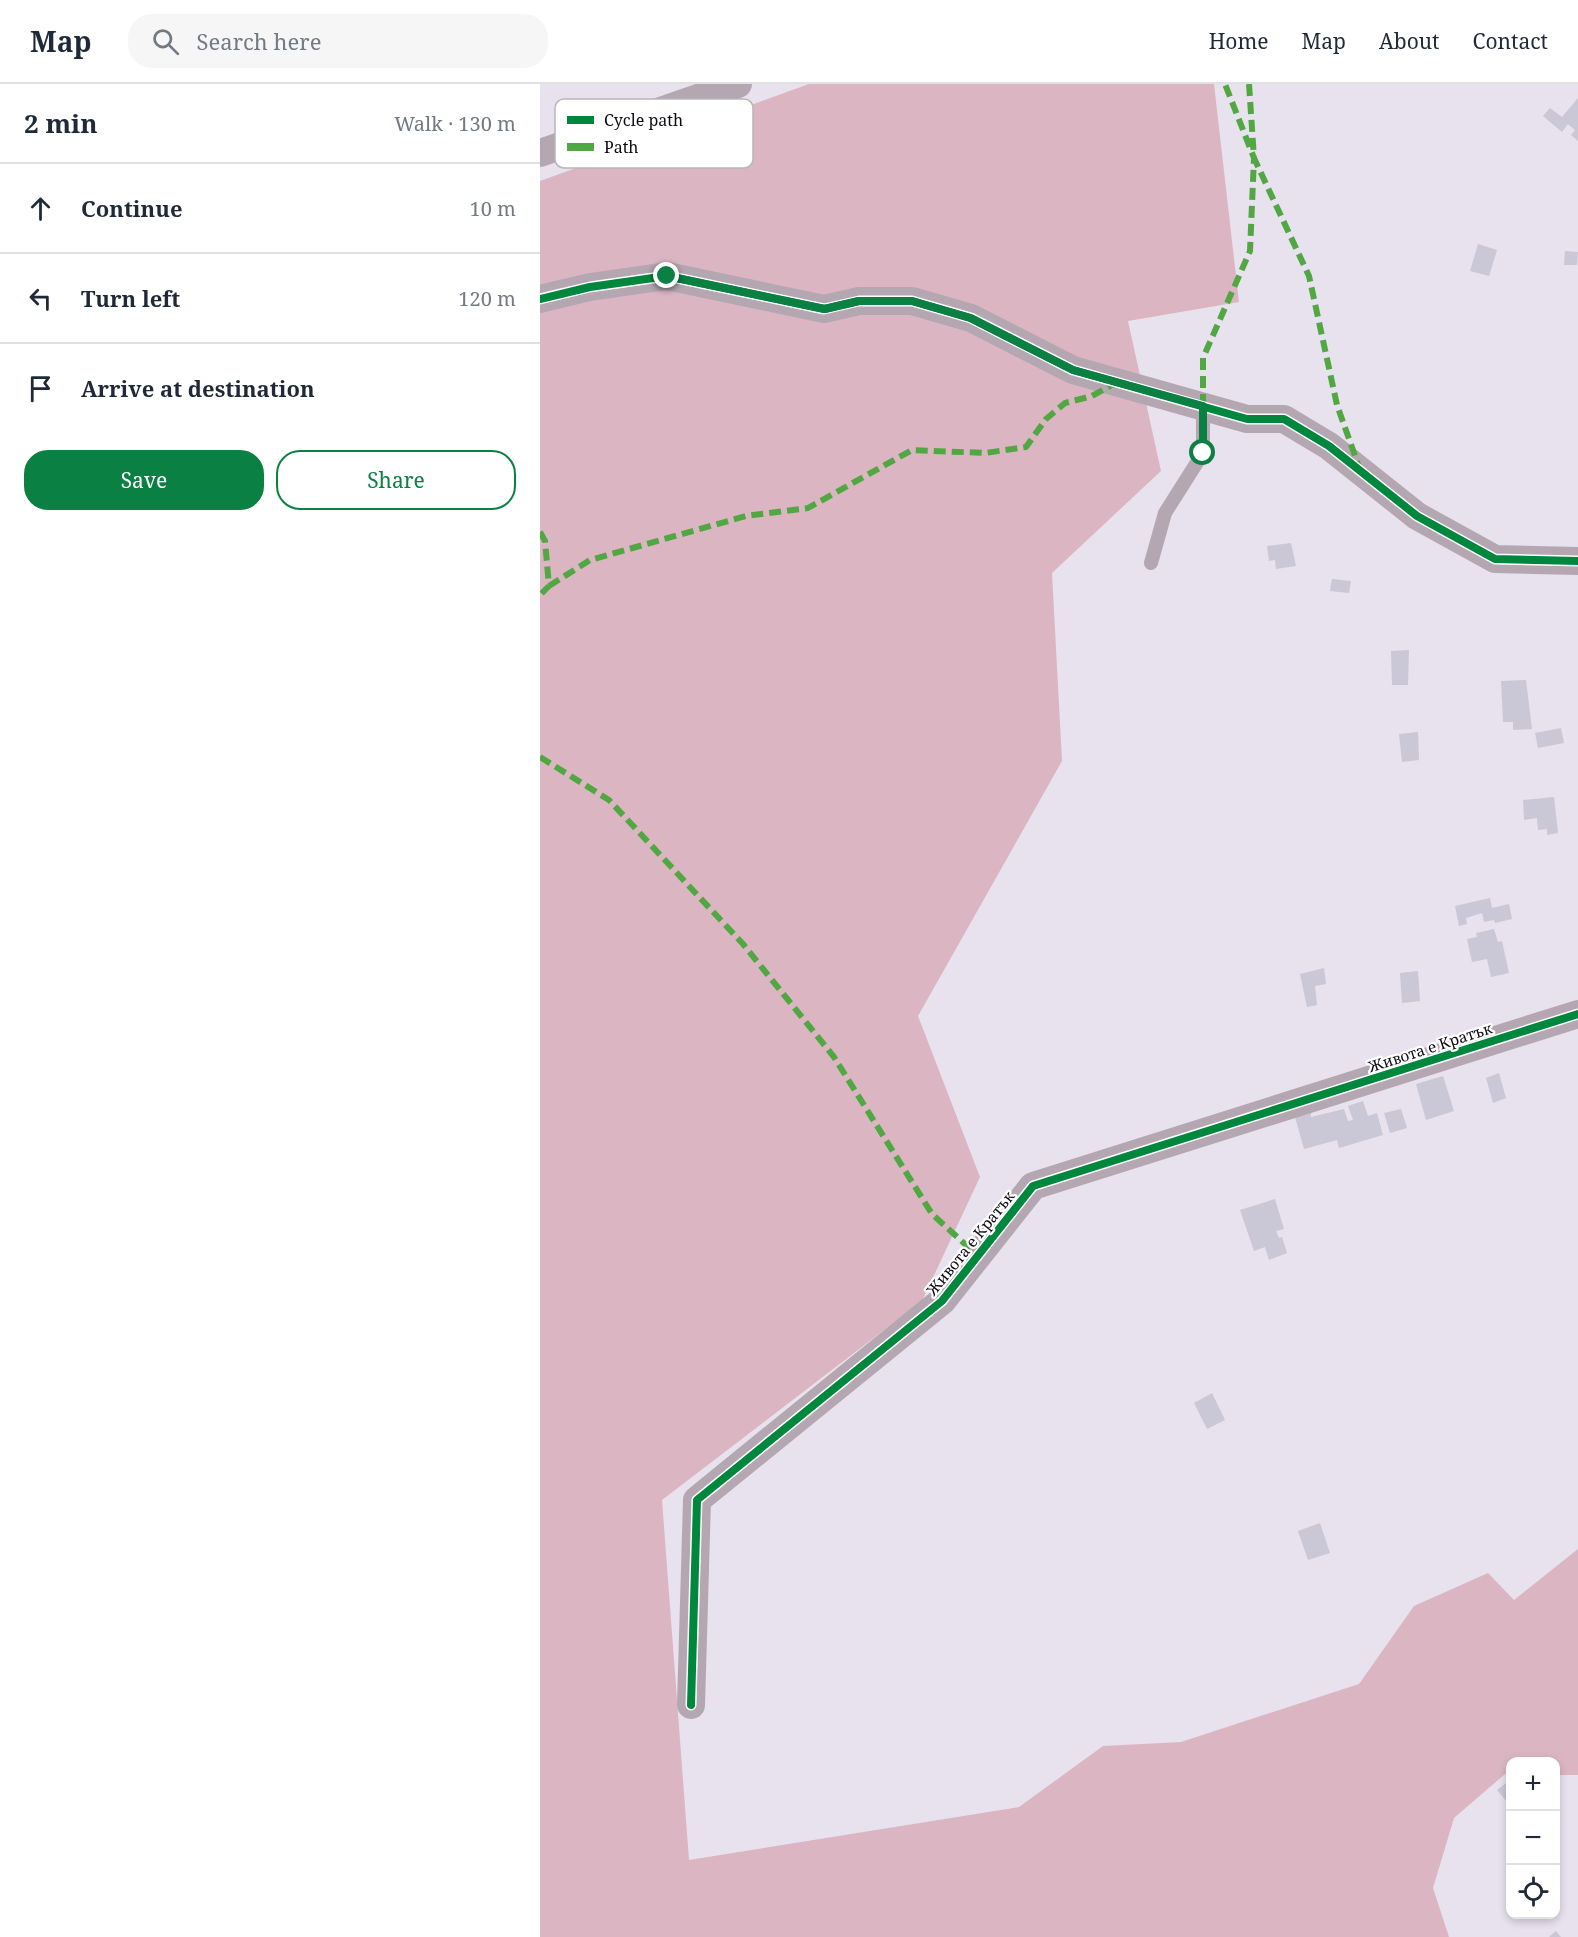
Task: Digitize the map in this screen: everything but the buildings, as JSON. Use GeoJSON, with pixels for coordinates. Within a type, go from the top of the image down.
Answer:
{"type":"FeatureCollection","features":[{"type":"Feature","properties":{"kind":"street"},"geometry":{"type":"LineString","coordinates":[[695,99],[738,84]]}},
{"type":"Feature","properties":{"kind":"street"},"geometry":{"type":"LineString","coordinates":[[540,153],[555,148]]}},
{"type":"Feature","properties":{"kind":"street"},"geometry":{"type":"LineString","coordinates":[[540,299],[590,287],[667,276],[825,309],[859,301],[912,301],[970,318],[1073,370],[1247,419],[1284,419],[1329,446],[1417,516],[1496,559],[1578,561]]}},
{"type":"Feature","properties":{"kind":"street","name":"Живота е Кратък"},"geometry":{"type":"LineString","coordinates":[[691,1705],[697,1500],[942,1301],[1033,1186],[1578,1014]]}},
{"type":"Feature","properties":{"kind":"lane"},"geometry":{"type":"LineString","coordinates":[[1151,563],[1165,513],[1203,453],[1203,406]]}},
{"type":"Feature","properties":{"kind":"shaded area"},"geometry":{"type":"Polygon","coordinates":[[[809,84],[1214,84],[1239,302],[1128,321],[1161,471],[1052,573],[1062,761],[918,1016],[980,1177],[922,1301],[662,1500],[689,1860],[1019,1807],[1103,1746],[1181,1742],[1359,1684],[1414,1606],[1488,1573],[1514,1600],[1578,1549],[1578,1775],[1560,1775],[1560,1757],[1506,1757],[1506,1774],[1454,1818],[1433,1888],[1449,1937],[540,1937],[540,181],[576,168],[753,168],[753,104],[809,84]]]}},
{"type":"Feature","properties":{"kind":"marked path"},"geometry":{"type":"LineString","coordinates":[[1203,406],[1203,358],[1250,251],[1254,158],[1225,84]]}},
{"type":"Feature","properties":{"kind":"marked path"},"geometry":{"type":"LineString","coordinates":[[1249,84],[1254,158],[1309,276],[1337,405],[1360,470]]}},
{"type":"Feature","properties":{"kind":"marked path"},"geometry":{"type":"LineString","coordinates":[[549,586],[590,560],[746,516],[808,508],[912,450],[985,453],[1026,447],[1046,419],[1065,403],[1092,396],[1117,382]]}},
{"type":"Feature","properties":{"kind":"marked path"},"geometry":{"type":"LineString","coordinates":[[540,532],[545,541],[549,586],[540,595]]}},
{"type":"Feature","properties":{"kind":"marked path"},"geometry":{"type":"LineString","coordinates":[[540,757],[609,800],[743,944],[834,1057],[932,1214],[978,1256]]}},
{"type":"Feature","properties":{"kind":"cycle path"},"geometry":{"type":"LineString","coordinates":[[540,299],[590,287],[667,276],[824,309],[859,301],[912,301],[971,318],[1073,370],[1247,419],[1284,419],[1329,446],[1417,516],[1495,559],[1578,561]]}},
{"type":"Feature","properties":{"kind":"cycle path"},"geometry":{"type":"LineString","coordinates":[[691,1705],[697,1500],[942,1301],[1033,1186],[1578,1014]]}},
{"type":"Feature","properties":{"kind":"route"},"geometry":{"type":"LineString","coordinates":[[667,276],[825,309],[859,301],[912,301],[970,318],[1073,370],[1203,406],[1203,453]]}}]}
